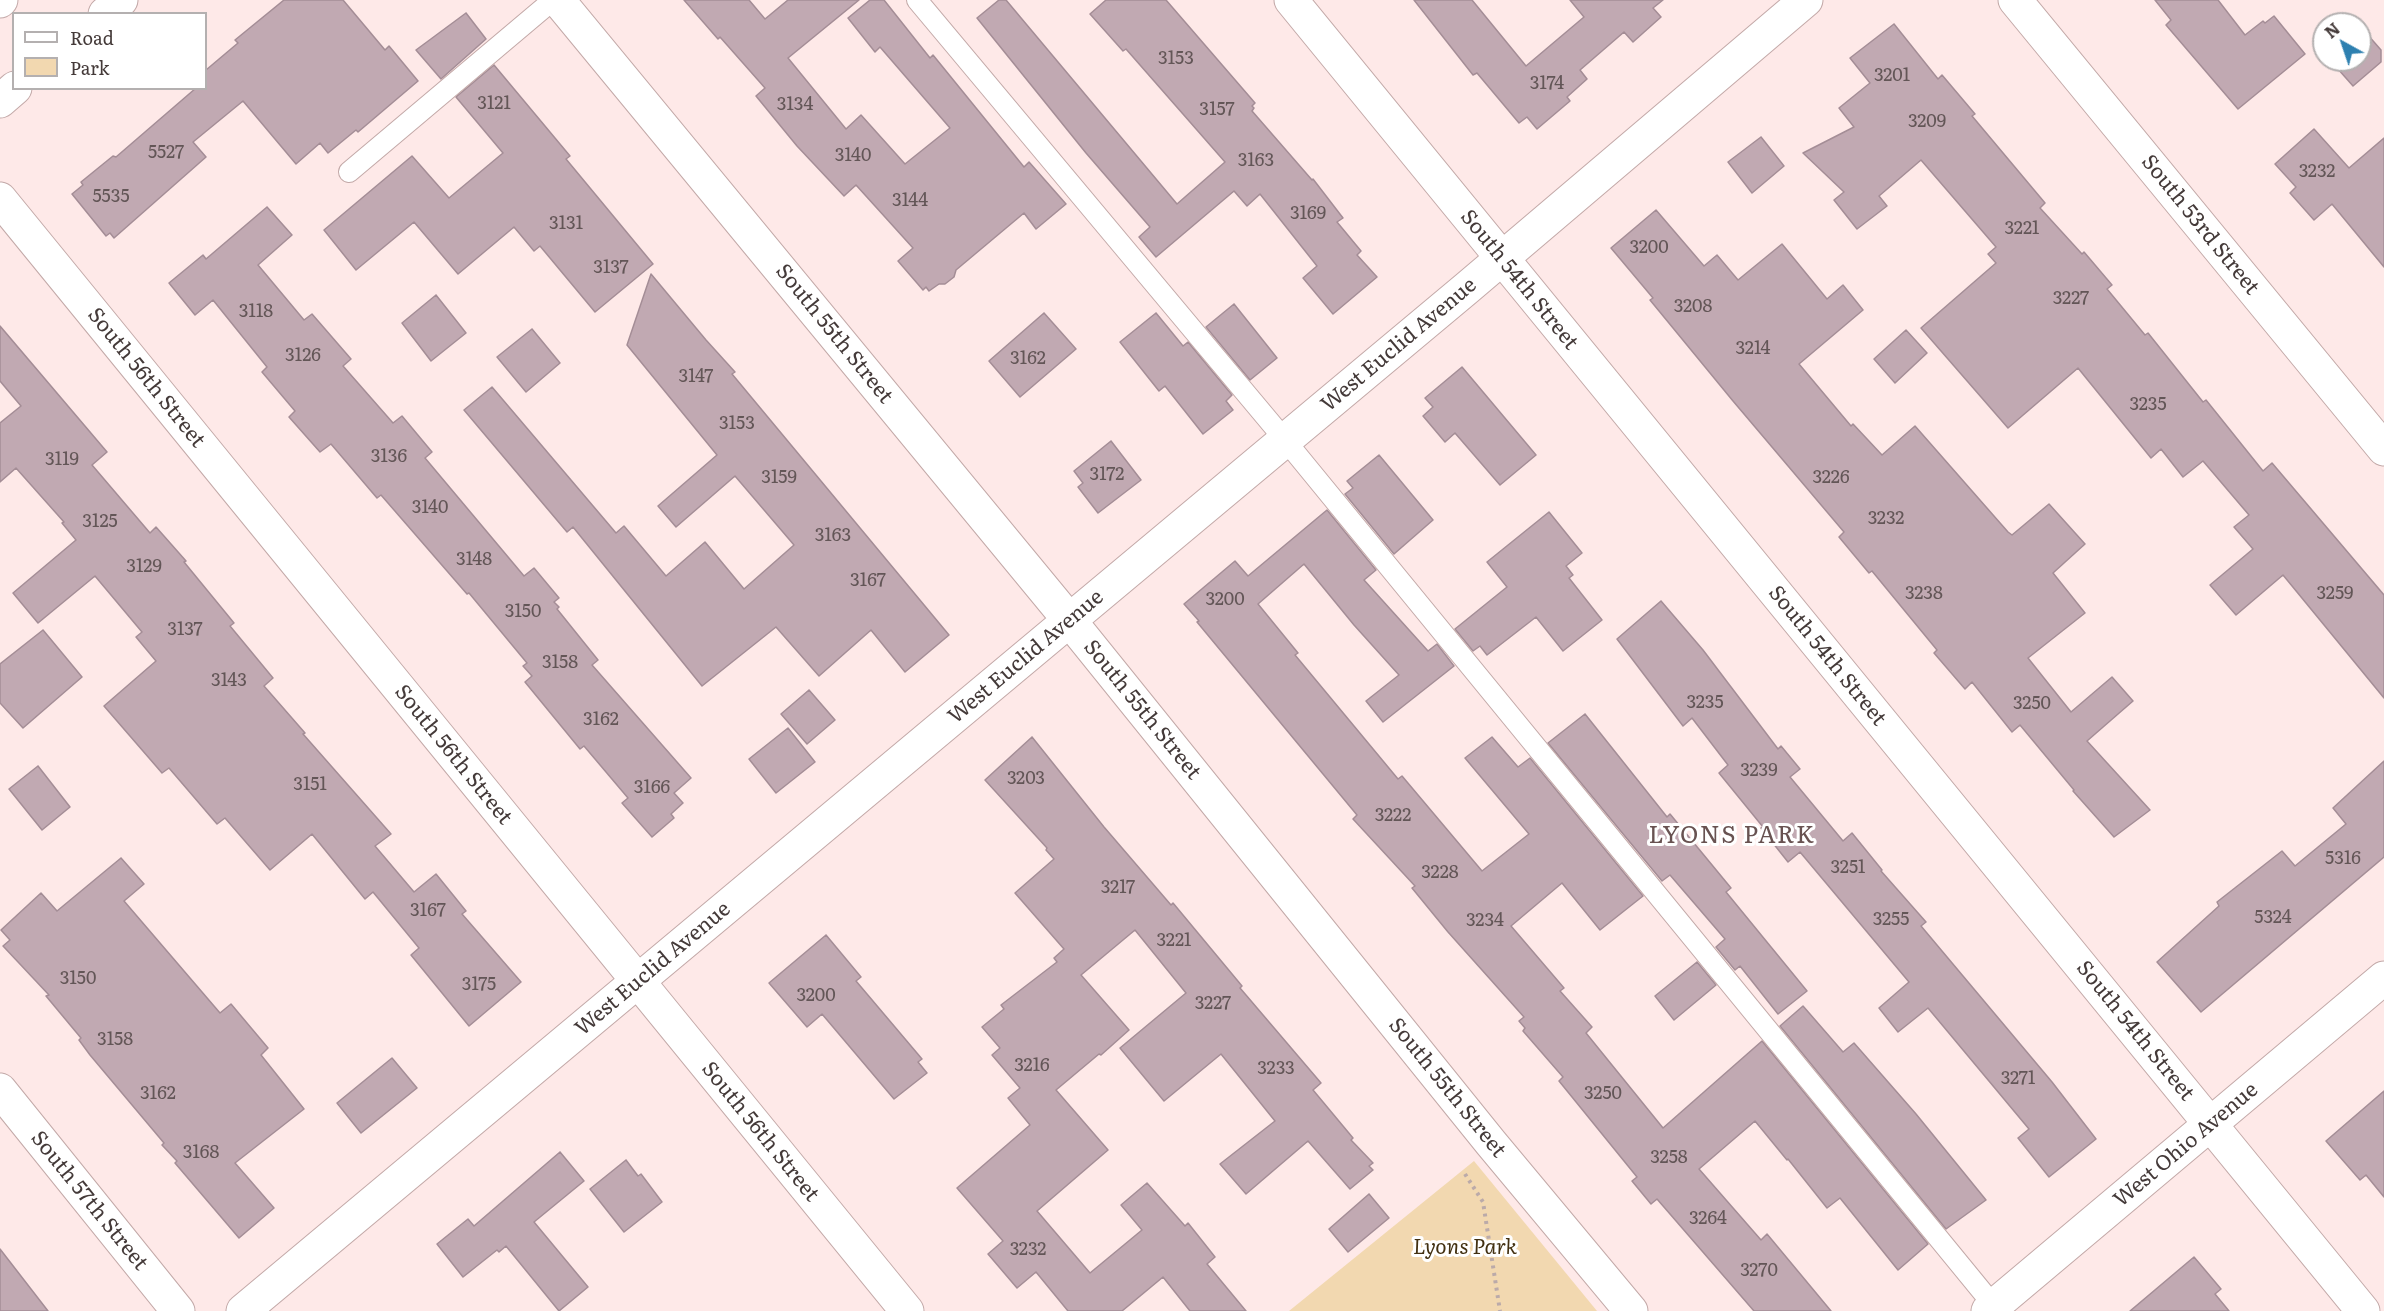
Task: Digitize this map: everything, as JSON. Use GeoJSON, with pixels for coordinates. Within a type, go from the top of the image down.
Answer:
{"type":"FeatureCollection","features":[{"type":"Feature","properties":{"kind":"street"},"geometry":{"type":"LineString","coordinates":[[107,12],[121,0]]}},
{"type":"Feature","properties":{"kind":"street","name":"South 55th Street"},"geometry":{"type":"LineString","coordinates":[[558,0],[1070,621],[1483,1134],[1631,1311]]}},
{"type":"Feature","properties":{"kind":"street","name":"South 54th Street"},"geometry":{"type":"LineString","coordinates":[[1291,0],[2364,1311]]}},
{"type":"Feature","properties":{"kind":"street","name":"West Euclid Avenue"},"geometry":{"type":"LineString","coordinates":[[243,1311],[1502,259],[1806,0]]}},
{"type":"Feature","properties":{"kind":"street","name":"South 53rd Street"},"geometry":{"type":"LineString","coordinates":[[2015,0],[2384,449]]}},
{"type":"Feature","properties":{"kind":"street"},"geometry":{"type":"LineString","coordinates":[[0,101],[13,90]]}},
{"type":"Feature","properties":{"kind":"street","name":"South 56th Street"},"geometry":{"type":"LineString","coordinates":[[0,199],[907,1311]]}},
{"type":"Feature","properties":{"kind":"street","name":"West Ohio Avenue"},"geometry":{"type":"LineString","coordinates":[[1991,1309],[2384,978]]}},
{"type":"Feature","properties":{"kind":"street","name":"South 57th Street"},"geometry":{"type":"LineString","coordinates":[[0,1090],[178,1311]]}},
{"type":"Feature","properties":{"kind":"lane"},"geometry":{"type":"LineString","coordinates":[[349,172],[553,0]]}},
{"type":"Feature","properties":{"kind":"lane"},"geometry":{"type":"LineString","coordinates":[[917,0],[1285,441],[1991,1309]]}},
{"type":"Feature","properties":{"kind":"path"},"geometry":{"type":"LineString","coordinates":[[1465,1174],[1483,1202],[1500,1311]]}},
{"type":"Feature","properties":{"kind":"green space","name":"Lyons Park"},"geometry":{"type":"Polygon","coordinates":[[[1474,1161],[1597,1311],[1289,1311],[1474,1161]]]}},
{"type":"Feature","properties":{"kind":"building"},"geometry":{"type":"Polygon","coordinates":[[[284,0],[343,0],[385,50],[389,46],[418,81],[358,132],[356,130],[328,153],[320,143],[296,164],[243,101],[193,142],[206,157],[114,238],[110,233],[106,236],[72,194],[83,185],[81,182],[113,156],[116,157],[194,90],[207,90],[207,69],[238,43],[235,40],[284,0]]]}},
{"type":"Feature","properties":{"kind":"building"},"geometry":{"type":"Polygon","coordinates":[[[684,0],[749,0],[765,19],[788,0],[859,0],[788,58],[846,129],[861,115],[905,164],[950,128],[880,47],[875,52],[848,18],[870,0],[884,0],[930,58],[933,55],[1024,167],[1029,162],[1066,204],[1036,229],[1024,213],[956,270],[954,277],[945,284],[939,284],[929,291],[926,287],[923,290],[898,261],[913,248],[856,185],[844,196],[797,146],[756,96],[765,88],[684,0]]]}},
{"type":"Feature","properties":{"kind":"building"},"geometry":{"type":"Polygon","coordinates":[[[999,0],[1006,0],[1177,204],[1225,162],[1126,49],[1123,51],[1090,14],[1106,0],[1166,0],[1255,103],[1252,111],[1313,179],[1343,218],[1337,222],[1361,251],[1357,255],[1377,277],[1333,314],[1303,278],[1317,266],[1260,194],[1247,206],[1234,191],[1156,257],[1139,237],[1150,227],[1086,153],[977,18],[999,0]]]}},
{"type":"Feature","properties":{"kind":"building"},"geometry":{"type":"Polygon","coordinates":[[[1414,0],[1472,0],[1526,66],[1584,17],[1570,0],[1663,0],[1653,8],[1661,17],[1633,42],[1624,32],[1580,70],[1587,79],[1567,97],[1570,101],[1537,129],[1527,117],[1519,123],[1477,73],[1473,75],[1414,0]]]}},
{"type":"Feature","properties":{"kind":"building"},"geometry":{"type":"Polygon","coordinates":[[[2155,0],[2218,0],[2245,35],[2263,21],[2265,23],[2274,16],[2305,54],[2238,109],[2166,25],[2171,20],[2155,0]]]}},
{"type":"Feature","properties":{"kind":"building"},"geometry":{"type":"Polygon","coordinates":[[[466,13],[486,39],[441,79],[416,50],[466,13]]]}},
{"type":"Feature","properties":{"kind":"building"},"geometry":{"type":"Polygon","coordinates":[[[1894,24],[1938,79],[1942,75],[1975,114],[1972,116],[2045,203],[2040,208],[2082,254],[2084,252],[2112,285],[2107,289],[2145,335],[2148,333],[2203,402],[2206,400],[2263,471],[2272,463],[2384,595],[2384,698],[2283,575],[2236,615],[2210,585],[2253,549],[2234,527],[2249,515],[2203,461],[2183,477],[2161,449],[2151,458],[2078,368],[2008,428],[1921,328],[1996,263],[1988,254],[1996,247],[1921,160],[1879,196],[1887,206],[1857,229],[1834,200],[1844,192],[1803,153],[1854,127],[1839,108],[1870,83],[1850,58],[1894,24]]]}},
{"type":"Feature","properties":{"kind":"building"},"geometry":{"type":"Polygon","coordinates":[[[2372,40],[2381,50],[2381,62],[2372,70],[2372,40]]]}},
{"type":"Feature","properties":{"kind":"building"},"geometry":{"type":"Polygon","coordinates":[[[494,65],[570,156],[566,159],[653,264],[595,312],[540,246],[534,251],[514,227],[458,274],[414,222],[356,270],[324,230],[412,156],[449,198],[503,153],[456,97],[494,65]]]}},
{"type":"Feature","properties":{"kind":"building"},"geometry":{"type":"Polygon","coordinates":[[[2341,72],[2369,72],[2353,86],[2341,72]]]}},
{"type":"Feature","properties":{"kind":"building"},"geometry":{"type":"Polygon","coordinates":[[[2314,129],[2349,168],[2384,138],[2384,267],[2332,204],[2314,220],[2290,193],[2296,187],[2275,164],[2314,129]]]}},
{"type":"Feature","properties":{"kind":"building"},"geometry":{"type":"Polygon","coordinates":[[[1761,137],[1784,166],[1752,193],[1728,162],[1761,137]]]}},
{"type":"Feature","properties":{"kind":"building"},"geometry":{"type":"Polygon","coordinates":[[[267,207],[292,235],[258,265],[304,320],[312,314],[351,359],[343,366],[393,423],[402,416],[432,452],[425,458],[524,576],[534,568],[559,598],[554,602],[559,607],[557,609],[598,660],[592,665],[691,778],[674,793],[683,803],[671,814],[674,818],[652,837],[622,803],[628,798],[584,746],[580,749],[525,682],[532,676],[523,666],[527,663],[469,593],[467,594],[381,495],[377,498],[331,444],[320,452],[289,417],[295,411],[262,372],[267,367],[213,300],[195,315],[169,283],[203,255],[206,259],[267,207]]]}},
{"type":"Feature","properties":{"kind":"building"},"geometry":{"type":"Polygon","coordinates":[[[1656,210],[1704,266],[1717,255],[1738,280],[1782,244],[1827,299],[1843,285],[1863,310],[1799,364],[1851,426],[1853,424],[1882,455],[1915,426],[2012,535],[2049,504],[2085,544],[2053,573],[2085,613],[2028,658],[2071,712],[2112,677],[2133,701],[2087,741],[2150,810],[2114,837],[2073,791],[2020,725],[2012,732],[1972,682],[1965,689],[1934,653],[1937,650],[1872,571],[1869,573],[1839,537],[1844,532],[1650,300],[1653,298],[1611,248],[1656,210]]]}},
{"type":"Feature","properties":{"kind":"building"},"geometry":{"type":"Polygon","coordinates":[[[651,274],[735,372],[732,374],[949,635],[905,672],[871,630],[819,676],[776,627],[702,686],[573,527],[567,532],[464,410],[492,387],[616,533],[624,526],[666,576],[705,542],[744,589],[794,545],[735,476],[676,527],[658,506],[717,455],[627,345],[651,274]]]}},
{"type":"Feature","properties":{"kind":"building"},"geometry":{"type":"Polygon","coordinates":[[[436,295],[466,333],[431,361],[402,323],[436,295]]]}},
{"type":"Feature","properties":{"kind":"building"},"geometry":{"type":"Polygon","coordinates":[[[1234,304],[1277,358],[1250,380],[1206,327],[1234,304]]]}},
{"type":"Feature","properties":{"kind":"building"},"geometry":{"type":"Polygon","coordinates":[[[1044,313],[1076,349],[1020,397],[989,361],[1044,313]]]}},
{"type":"Feature","properties":{"kind":"building"},"geometry":{"type":"Polygon","coordinates":[[[1156,313],[1183,346],[1188,342],[1232,395],[1226,401],[1233,410],[1203,434],[1165,386],[1159,391],[1120,342],[1156,313]]]}},
{"type":"Feature","properties":{"kind":"building"},"geometry":{"type":"Polygon","coordinates":[[[0,326],[107,452],[92,465],[150,533],[156,527],[186,561],[184,562],[234,623],[230,626],[273,678],[264,686],[391,834],[375,846],[414,892],[436,874],[466,911],[462,914],[521,982],[469,1026],[411,955],[419,948],[373,892],[365,899],[312,834],[270,870],[225,818],[217,824],[169,768],[162,773],[104,706],[156,661],[136,637],[142,632],[95,576],[38,623],[13,593],[76,540],[62,523],[64,522],[16,468],[0,482],[0,423],[21,406],[0,381],[0,326]]]}},
{"type":"Feature","properties":{"kind":"building"},"geometry":{"type":"Polygon","coordinates":[[[532,329],[560,363],[526,392],[497,357],[532,329]]]}},
{"type":"Feature","properties":{"kind":"building"},"geometry":{"type":"Polygon","coordinates":[[[1906,330],[1927,353],[1895,383],[1874,359],[1906,330]]]}},
{"type":"Feature","properties":{"kind":"building"},"geometry":{"type":"Polygon","coordinates":[[[1462,367],[1536,455],[1500,485],[1455,433],[1445,442],[1423,416],[1433,407],[1425,398],[1462,367]]]}},
{"type":"Feature","properties":{"kind":"building"},"geometry":{"type":"Polygon","coordinates":[[[1111,441],[1141,480],[1098,513],[1078,487],[1083,483],[1074,471],[1111,441]]]}},
{"type":"Feature","properties":{"kind":"building"},"geometry":{"type":"Polygon","coordinates":[[[1379,455],[1433,520],[1394,554],[1345,494],[1353,488],[1347,481],[1379,455]]]}},
{"type":"Feature","properties":{"kind":"building"},"geometry":{"type":"Polygon","coordinates":[[[1327,510],[1376,570],[1364,580],[1428,651],[1437,644],[1454,666],[1383,722],[1366,701],[1399,675],[1304,564],[1258,604],[1298,653],[1295,655],[1398,779],[1402,776],[1482,871],[1529,834],[1465,758],[1492,737],[1518,767],[1530,758],[1643,896],[1600,930],[1562,883],[1511,926],[1564,988],[1560,991],[1592,1027],[1586,1033],[1663,1128],[1762,1041],[1928,1244],[1898,1270],[1840,1198],[1827,1208],[1755,1121],[1699,1169],[1761,1240],[1767,1234],[1831,1311],[1754,1311],[1657,1199],[1651,1204],[1632,1181],[1637,1177],[1559,1081],[1563,1077],[1523,1031],[1525,1028],[1519,1021],[1524,1017],[1448,932],[1412,888],[1415,886],[1353,819],[1357,815],[1197,622],[1199,621],[1184,604],[1235,561],[1248,576],[1327,510]]]}},
{"type":"Feature","properties":{"kind":"building"},"geometry":{"type":"Polygon","coordinates":[[[1549,512],[1582,553],[1566,566],[1573,575],[1569,578],[1602,620],[1563,651],[1536,617],[1487,655],[1480,646],[1473,651],[1455,629],[1507,587],[1487,562],[1549,512]]]}},
{"type":"Feature","properties":{"kind":"building"},"geometry":{"type":"Polygon","coordinates":[[[1661,601],[1703,650],[1778,749],[1781,746],[1800,769],[1790,777],[1843,841],[1852,833],[1881,871],[1926,922],[1921,926],[2052,1082],[2096,1139],[2049,1177],[2018,1138],[2029,1129],[1928,1008],[1898,1032],[1879,1008],[1909,982],[1800,852],[1788,862],[1719,773],[1728,765],[1692,718],[1683,726],[1617,639],[1661,601]]]}},
{"type":"Feature","properties":{"kind":"building"},"geometry":{"type":"Polygon","coordinates":[[[43,630],[82,677],[23,728],[0,703],[0,664],[43,630]]]}},
{"type":"Feature","properties":{"kind":"building"},"geometry":{"type":"Polygon","coordinates":[[[809,690],[835,720],[807,744],[781,714],[809,690]]]}},
{"type":"Feature","properties":{"kind":"building"},"geometry":{"type":"Polygon","coordinates":[[[1585,714],[1667,817],[1670,814],[1731,888],[1726,892],[1807,991],[1778,1014],[1740,966],[1735,970],[1716,947],[1725,939],[1670,875],[1662,881],[1548,743],[1585,714]]]}},
{"type":"Feature","properties":{"kind":"building"},"geometry":{"type":"Polygon","coordinates":[[[788,728],[815,762],[776,793],[749,759],[788,728]]]}},
{"type":"Feature","properties":{"kind":"building"},"geometry":{"type":"Polygon","coordinates":[[[1032,737],[1104,827],[1171,905],[1173,903],[1242,986],[1240,988],[1321,1083],[1313,1090],[1353,1138],[1351,1140],[1373,1163],[1369,1166],[1373,1170],[1350,1189],[1308,1141],[1246,1194],[1220,1164],[1275,1121],[1221,1054],[1164,1101],[1120,1048],[1186,993],[1135,930],[1081,975],[1129,1030],[1056,1090],[1108,1150],[1037,1211],[1090,1273],[1142,1230],[1121,1205],[1147,1183],[1185,1226],[1188,1223],[1215,1257],[1207,1264],[1246,1311],[1190,1311],[1163,1277],[1122,1311],[1068,1311],[1036,1272],[1017,1288],[988,1254],[1003,1241],[957,1188],[1030,1125],[1008,1098],[1020,1088],[992,1055],[1000,1048],[982,1027],[1004,1009],[1001,1005],[1057,962],[1054,958],[1064,949],[1015,893],[1054,859],[1046,850],[1047,848],[985,780],[1032,737]]]}},
{"type":"Feature","properties":{"kind":"building"},"geometry":{"type":"Polygon","coordinates":[[[2384,761],[2384,857],[2201,1012],[2157,962],[2219,906],[2217,902],[2282,851],[2295,866],[2346,824],[2333,808],[2384,761]]]}},
{"type":"Feature","properties":{"kind":"building"},"geometry":{"type":"Polygon","coordinates":[[[38,766],[70,807],[42,830],[9,789],[38,766]]]}},
{"type":"Feature","properties":{"kind":"building"},"geometry":{"type":"Polygon","coordinates":[[[121,858],[144,884],[124,901],[220,1013],[231,1004],[268,1048],[261,1055],[304,1109],[235,1163],[274,1208],[239,1238],[175,1163],[177,1161],[162,1145],[164,1143],[90,1055],[79,1040],[81,1038],[46,996],[49,995],[3,946],[10,940],[1,930],[41,893],[57,911],[121,858]]]}},
{"type":"Feature","properties":{"kind":"building"},"geometry":{"type":"Polygon","coordinates":[[[826,935],[861,977],[856,981],[922,1059],[918,1062],[927,1073],[894,1099],[822,1014],[807,1027],[769,983],[826,935]]]}},
{"type":"Feature","properties":{"kind":"building"},"geometry":{"type":"Polygon","coordinates":[[[1697,962],[1716,985],[1674,1020],[1655,996],[1697,962]]]}},
{"type":"Feature","properties":{"kind":"building"},"geometry":{"type":"Polygon","coordinates":[[[1803,1006],[1843,1052],[1854,1043],[1986,1200],[1946,1229],[1780,1026],[1803,1006]]]}},
{"type":"Feature","properties":{"kind":"building"},"geometry":{"type":"Polygon","coordinates":[[[392,1058],[417,1088],[361,1133],[337,1103],[392,1058]]]}},
{"type":"Feature","properties":{"kind":"building"},"geometry":{"type":"Polygon","coordinates":[[[2384,1091],[2384,1197],[2366,1175],[2360,1180],[2326,1141],[2384,1091]]]}},
{"type":"Feature","properties":{"kind":"building"},"geometry":{"type":"Polygon","coordinates":[[[560,1152],[584,1181],[534,1222],[588,1287],[559,1311],[506,1246],[499,1252],[497,1250],[463,1277],[437,1244],[468,1219],[474,1226],[560,1152]]]}},
{"type":"Feature","properties":{"kind":"building"},"geometry":{"type":"Polygon","coordinates":[[[626,1160],[638,1176],[641,1174],[662,1202],[624,1232],[590,1189],[626,1160]]]}},
{"type":"Feature","properties":{"kind":"building"},"geometry":{"type":"Polygon","coordinates":[[[1369,1194],[1389,1218],[1348,1252],[1329,1229],[1369,1194]]]}},
{"type":"Feature","properties":{"kind":"building"},"geometry":{"type":"Polygon","coordinates":[[[0,1249],[48,1311],[0,1311],[0,1249]]]}},
{"type":"Feature","properties":{"kind":"building"},"geometry":{"type":"Polygon","coordinates":[[[2194,1257],[2221,1289],[2215,1294],[2229,1311],[2130,1311],[2194,1257]]]}},
{"type":"Feature","properties":{"kind":"district","name":"LYONS PARK"},"geometry":{"type":"Point","coordinates":[1732,836]}}]}
